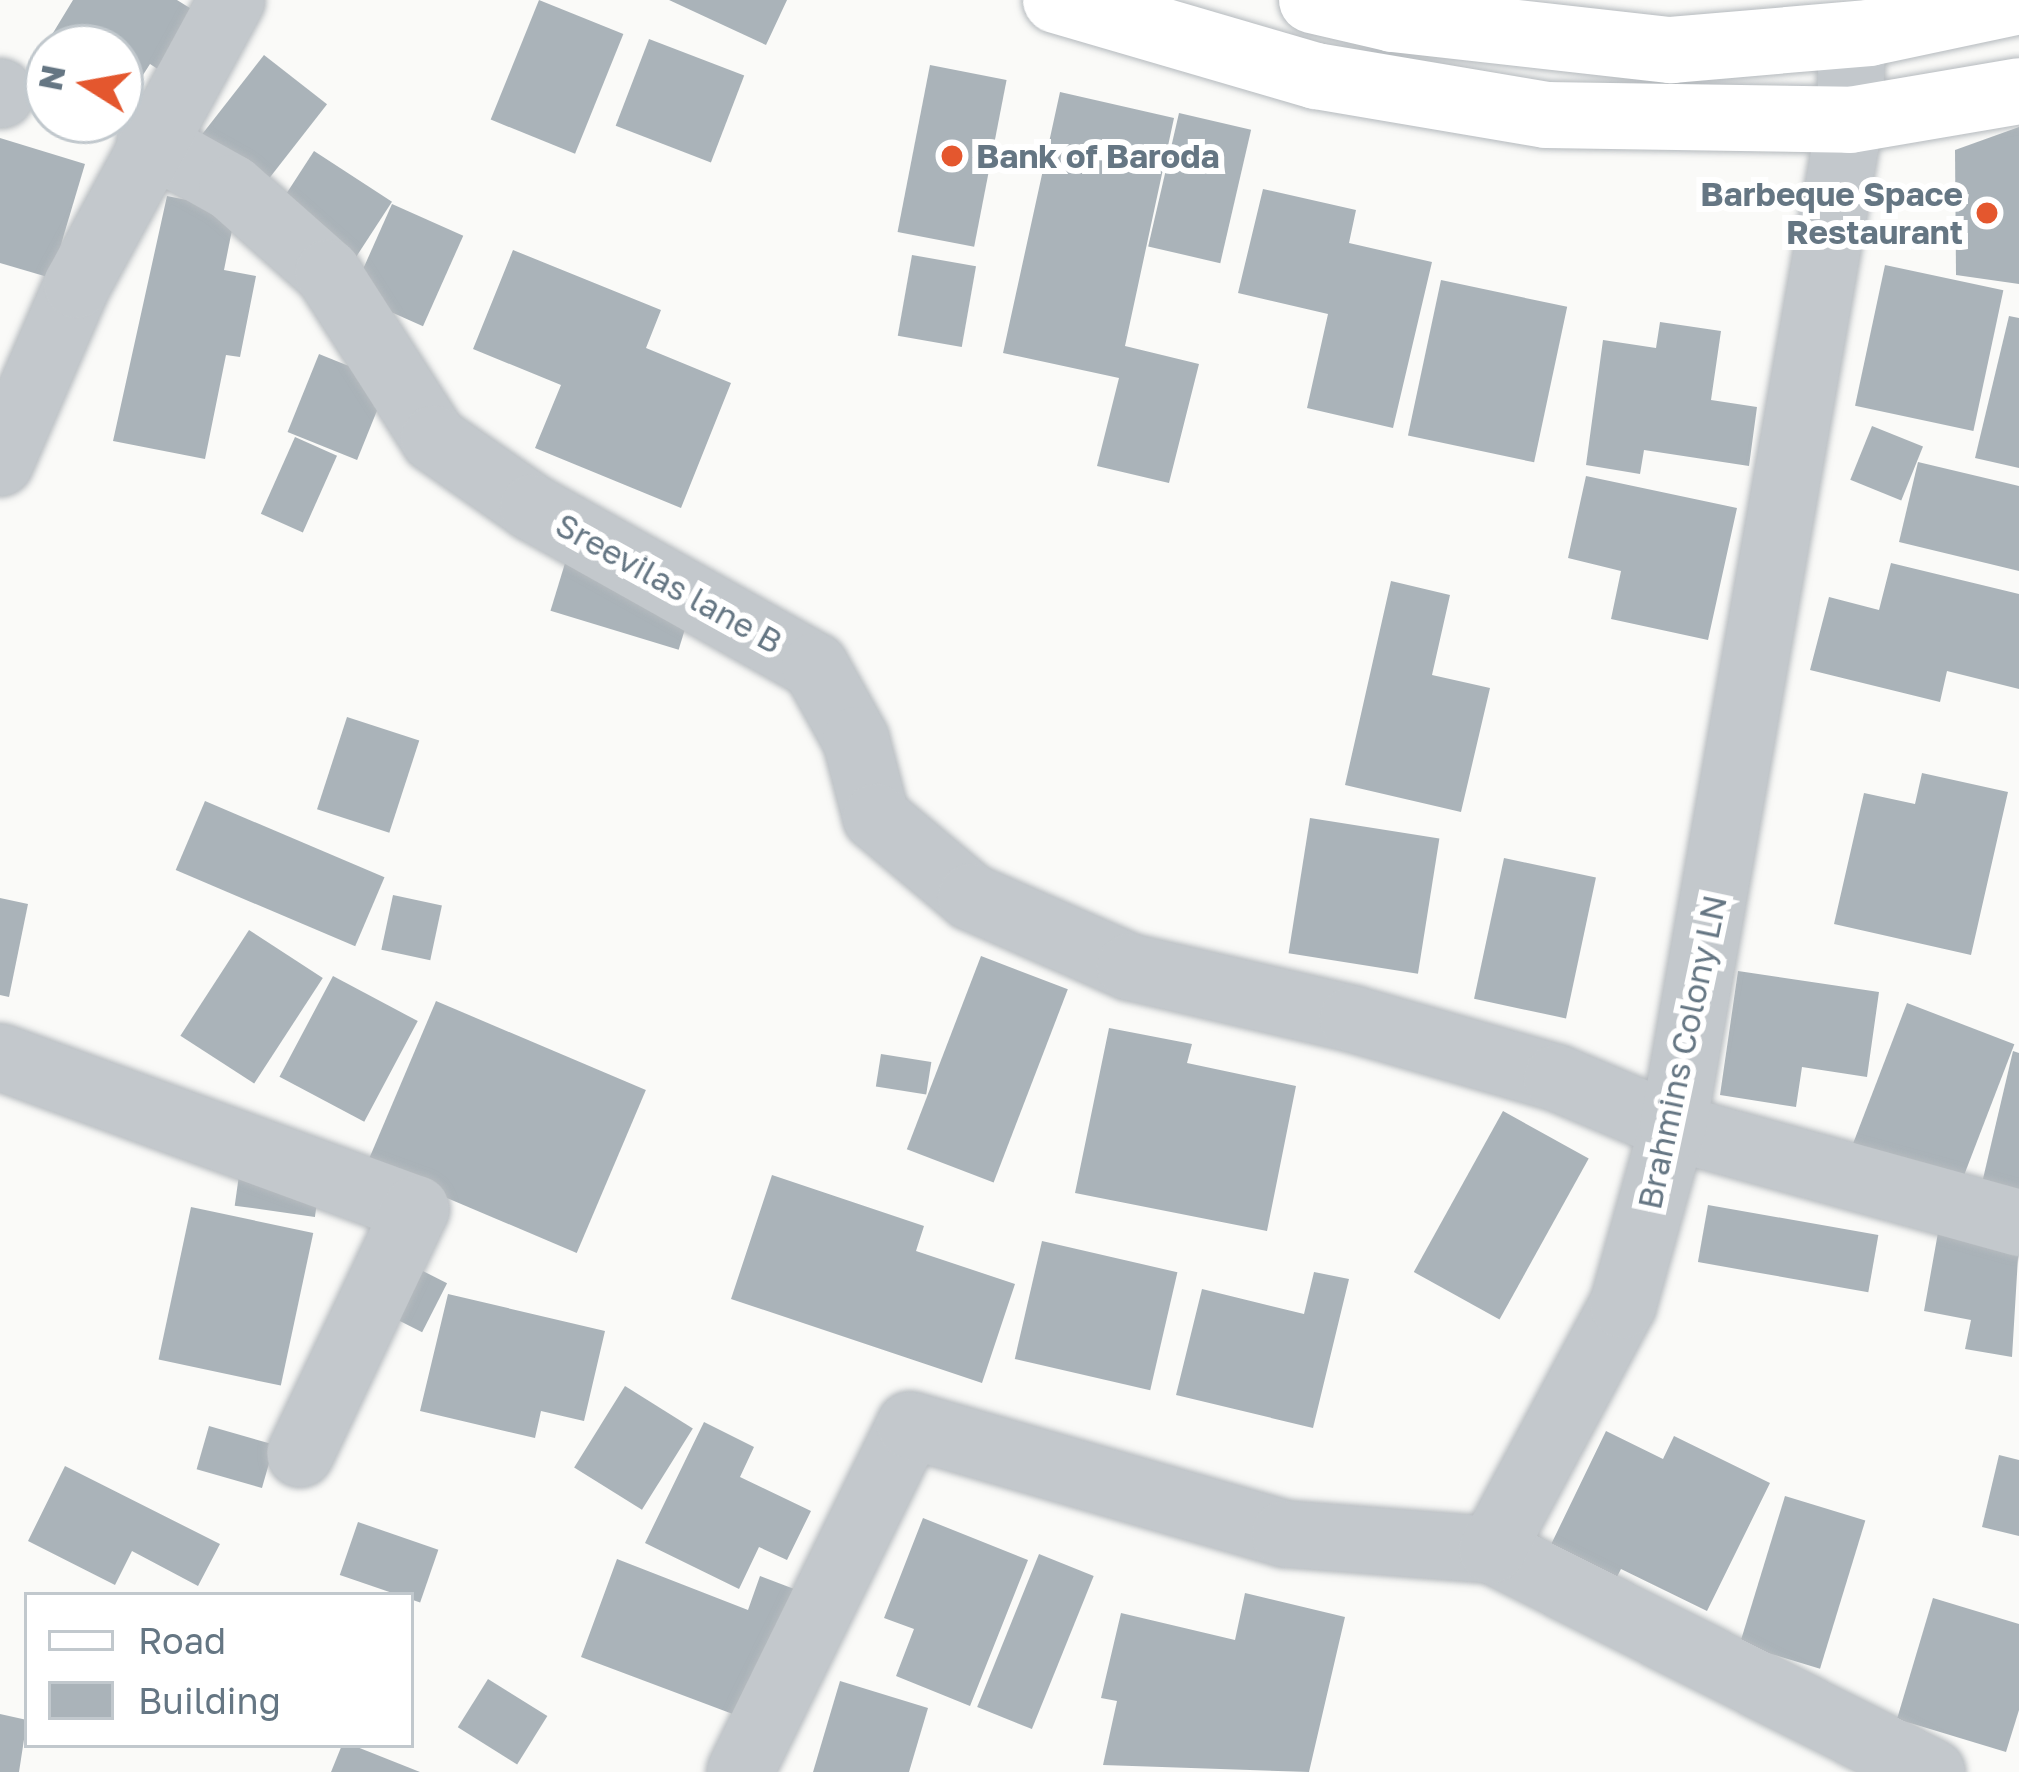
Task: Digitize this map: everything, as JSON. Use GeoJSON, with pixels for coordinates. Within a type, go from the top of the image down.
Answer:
{"type":"FeatureCollection","features":[{"type":"Feature","properties":{"kind":"main road"},"geometry":{"type":"LineString","coordinates":[[1056,0],[1316,76],[1546,115],[1850,120],[2019,92]]}},
{"type":"Feature","properties":{"kind":"main road"},"geometry":{"type":"LineString","coordinates":[[1312,0],[1394,20],[1671,50],[1852,34],[2019,1]]}},
{"type":"Feature","properties":{"kind":"street"},"geometry":{"type":"LineString","coordinates":[[0,463],[150,142],[232,0]]}},
{"type":"Feature","properties":{"kind":"street","name":"Brahmins Colony LN"},"geometry":{"type":"LineString","coordinates":[[1492,1550],[1623,1305],[1673,1127],[1850,120],[1852,34]]}},
{"type":"Feature","properties":{"kind":"street","name":"Sreevilas lane B"},"geometry":{"type":"LineString","coordinates":[[150,142],[232,188],[328,273],[434,439],[533,508],[815,666],[856,740],[876,817],[971,897],[1130,967],[1557,1078],[1673,1127],[2019,1223]]}},
{"type":"Feature","properties":{"kind":"street"},"geometry":{"type":"LineString","coordinates":[[0,1057],[416,1209],[300,1454]]}},
{"type":"Feature","properties":{"kind":"street"},"geometry":{"type":"LineString","coordinates":[[740,1772],[910,1425],[1285,1534],[1492,1550],[1932,1772]]}},
{"type":"Feature","properties":{"kind":"building"},"geometry":{"type":"Polygon","coordinates":[[[73,0],[177,0],[209,20],[173,79],[150,64],[144,73],[144,24],[58,24],[73,0]]]}},
{"type":"Feature","properties":{"kind":"building"},"geometry":{"type":"Polygon","coordinates":[[[539,0],[623,34],[575,154],[491,120],[539,0]]]}},
{"type":"Feature","properties":{"kind":"building"},"geometry":{"type":"Polygon","coordinates":[[[669,0],[787,0],[766,45],[669,0]]]}},
{"type":"Feature","properties":{"kind":"building"},"geometry":{"type":"Polygon","coordinates":[[[649,39],[744,76],[711,162],[616,126],[649,39]]]}},
{"type":"Feature","properties":{"kind":"building"},"geometry":{"type":"Polygon","coordinates":[[[264,55],[327,104],[259,192],[196,142],[264,55]]]}},
{"type":"Feature","properties":{"kind":"building","name":"Bank of Baroda"},"geometry":{"type":"Polygon","coordinates":[[[930,65],[1007,80],[974,247],[898,232],[930,65]]]}},
{"type":"Feature","properties":{"kind":"building"},"geometry":{"type":"Polygon","coordinates":[[[1060,92],[1174,118],[1125,346],[1199,364],[1169,483],[1097,466],[1119,378],[1003,353],[1060,92]]]}},
{"type":"Feature","properties":{"kind":"building"},"geometry":{"type":"Polygon","coordinates":[[[1179,113],[1251,130],[1220,263],[1148,246],[1179,113]]]}},
{"type":"Feature","properties":{"kind":"building","name":"Barbeque Space Restaurant"},"geometry":{"type":"Polygon","coordinates":[[[2019,127],[2019,284],[1956,275],[1955,150],[2019,127]]]}},
{"type":"Feature","properties":{"kind":"building"},"geometry":{"type":"Polygon","coordinates":[[[0,138],[85,164],[51,278],[0,263],[0,138]]]}},
{"type":"Feature","properties":{"kind":"building"},"geometry":{"type":"Polygon","coordinates":[[[314,151],[392,202],[353,262],[275,211],[314,151]]]}},
{"type":"Feature","properties":{"kind":"building"},"geometry":{"type":"Polygon","coordinates":[[[1263,189],[1356,210],[1349,243],[1432,262],[1393,428],[1307,408],[1328,314],[1238,293],[1263,189]]]}},
{"type":"Feature","properties":{"kind":"building"},"geometry":{"type":"Polygon","coordinates":[[[167,196],[236,210],[224,270],[256,276],[240,357],[226,355],[205,459],[113,441],[167,196]]]}},
{"type":"Feature","properties":{"kind":"building"},"geometry":{"type":"Polygon","coordinates":[[[392,204],[463,236],[423,326],[352,294],[392,204]]]}},
{"type":"Feature","properties":{"kind":"building"},"geometry":{"type":"Polygon","coordinates":[[[513,250],[661,310],[646,348],[731,383],[681,508],[535,448],[561,385],[473,349],[513,250]]]}},
{"type":"Feature","properties":{"kind":"building"},"geometry":{"type":"Polygon","coordinates":[[[912,255],[976,266],[962,347],[898,336],[912,255]]]}},
{"type":"Feature","properties":{"kind":"building"},"geometry":{"type":"Polygon","coordinates":[[[1885,265],[2003,290],[1973,431],[1855,406],[1885,265]]]}},
{"type":"Feature","properties":{"kind":"building"},"geometry":{"type":"Polygon","coordinates":[[[1441,280],[1567,307],[1534,462],[1408,436],[1441,280]]]}},
{"type":"Feature","properties":{"kind":"building"},"geometry":{"type":"Polygon","coordinates":[[[2009,316],[2019,318],[2019,468],[1975,458],[2009,316]]]}},
{"type":"Feature","properties":{"kind":"building"},"geometry":{"type":"Polygon","coordinates":[[[1660,322],[1721,331],[1711,400],[1757,407],[1749,466],[1644,450],[1640,474],[1586,465],[1603,340],[1656,348],[1660,322]]]}},
{"type":"Feature","properties":{"kind":"building"},"geometry":{"type":"Polygon","coordinates":[[[319,354],[389,382],[357,460],[288,432],[319,354]]]}},
{"type":"Feature","properties":{"kind":"building"},"geometry":{"type":"Polygon","coordinates":[[[1872,426],[1923,447],[1901,500],[1850,480],[1872,426]]]}},
{"type":"Feature","properties":{"kind":"building"},"geometry":{"type":"Polygon","coordinates":[[[295,437],[337,456],[303,532],[261,514],[295,437]]]}},
{"type":"Feature","properties":{"kind":"building"},"geometry":{"type":"Polygon","coordinates":[[[1918,462],[2019,486],[2019,571],[1899,542],[1918,462]]]}},
{"type":"Feature","properties":{"kind":"building"},"geometry":{"type":"Polygon","coordinates":[[[1586,476],[1737,508],[1708,640],[1611,619],[1621,571],[1568,558],[1586,476]]]}},
{"type":"Feature","properties":{"kind":"building"},"geometry":{"type":"Polygon","coordinates":[[[573,537],[701,576],[679,650],[550,611],[573,537]]]}},
{"type":"Feature","properties":{"kind":"building"},"geometry":{"type":"Polygon","coordinates":[[[1891,563],[2019,594],[2019,689],[1947,671],[1940,702],[1810,670],[1829,597],[1879,610],[1891,563]]]}},
{"type":"Feature","properties":{"kind":"building"},"geometry":{"type":"Polygon","coordinates":[[[1391,581],[1450,595],[1432,675],[1490,688],[1461,812],[1345,785],[1391,581]]]}},
{"type":"Feature","properties":{"kind":"building"},"geometry":{"type":"Polygon","coordinates":[[[347,717],[419,740],[389,833],[317,809],[347,717]]]}},
{"type":"Feature","properties":{"kind":"building"},"geometry":{"type":"Polygon","coordinates":[[[1922,773],[2008,792],[1971,955],[1834,924],[1864,793],[1915,804],[1922,773]]]}},
{"type":"Feature","properties":{"kind":"building"},"geometry":{"type":"Polygon","coordinates":[[[205,801],[384,877],[355,946],[176,870],[205,801]]]}},
{"type":"Feature","properties":{"kind":"building"},"geometry":{"type":"Polygon","coordinates":[[[1310,818],[1439,838],[1418,974],[1289,953],[1310,818]]]}},
{"type":"Feature","properties":{"kind":"building"},"geometry":{"type":"Polygon","coordinates":[[[1504,858],[1596,878],[1566,1018],[1474,999],[1504,858]]]}},
{"type":"Feature","properties":{"kind":"building"},"geometry":{"type":"Polygon","coordinates":[[[393,895],[442,905],[430,960],[381,950],[393,895]]]}},
{"type":"Feature","properties":{"kind":"building"},"geometry":{"type":"Polygon","coordinates":[[[0,898],[28,904],[9,997],[0,995],[0,898]]]}},
{"type":"Feature","properties":{"kind":"building"},"geometry":{"type":"Polygon","coordinates":[[[249,930],[323,978],[254,1084],[180,1036],[249,930]]]}},
{"type":"Feature","properties":{"kind":"building"},"geometry":{"type":"Polygon","coordinates":[[[981,956],[1068,989],[994,1183],[907,1149],[981,956]]]}},
{"type":"Feature","properties":{"kind":"building"},"geometry":{"type":"Polygon","coordinates":[[[1738,971],[1879,992],[1867,1077],[1802,1067],[1796,1107],[1720,1095],[1738,971]]]}},
{"type":"Feature","properties":{"kind":"building"},"geometry":{"type":"Polygon","coordinates":[[[333,976],[418,1021],[364,1122],[279,1077],[333,976]]]}},
{"type":"Feature","properties":{"kind":"building"},"geometry":{"type":"Polygon","coordinates":[[[436,1001],[646,1090],[577,1253],[367,1164],[436,1001]]]}},
{"type":"Feature","properties":{"kind":"building"},"geometry":{"type":"Polygon","coordinates":[[[1907,1003],[2014,1044],[1961,1184],[1853,1143],[1907,1003]]]}},
{"type":"Feature","properties":{"kind":"building"},"geometry":{"type":"Polygon","coordinates":[[[1109,1028],[1192,1044],[1187,1063],[1296,1086],[1267,1231],[1075,1193],[1109,1028]]]}},
{"type":"Feature","properties":{"kind":"building"},"geometry":{"type":"Polygon","coordinates":[[[2013,1051],[2019,1053],[2019,1192],[1982,1183],[2013,1051]]]}},
{"type":"Feature","properties":{"kind":"building"},"geometry":{"type":"Polygon","coordinates":[[[881,1054],[931,1062],[926,1095],[876,1087],[881,1054]]]}},
{"type":"Feature","properties":{"kind":"building"},"geometry":{"type":"Polygon","coordinates":[[[1503,1111],[1589,1159],[1500,1319],[1414,1272],[1503,1111]]]}},
{"type":"Feature","properties":{"kind":"building"},"geometry":{"type":"Polygon","coordinates":[[[240,1168],[320,1179],[315,1217],[235,1206],[240,1168]]]}},
{"type":"Feature","properties":{"kind":"building"},"geometry":{"type":"Polygon","coordinates":[[[772,1175],[924,1226],[916,1251],[1015,1284],[982,1383],[731,1299],[772,1175]]]}},
{"type":"Feature","properties":{"kind":"building"},"geometry":{"type":"Polygon","coordinates":[[[1708,1205],[1878,1235],[1868,1292],[1698,1262],[1708,1205]]]}},
{"type":"Feature","properties":{"kind":"building"},"geometry":{"type":"Polygon","coordinates":[[[191,1207],[313,1233],[281,1386],[159,1360],[191,1207]]]}},
{"type":"Feature","properties":{"kind":"building"},"geometry":{"type":"Polygon","coordinates":[[[1939,1227],[2019,1241],[2012,1357],[1965,1349],[1971,1320],[1924,1311],[1939,1227]]]}},
{"type":"Feature","properties":{"kind":"building"},"geometry":{"type":"Polygon","coordinates":[[[1042,1241],[1177,1272],[1150,1390],[1015,1359],[1042,1241]]]}},
{"type":"Feature","properties":{"kind":"building"},"geometry":{"type":"Polygon","coordinates":[[[415,1267],[447,1283],[422,1332],[390,1316],[415,1267]]]}},
{"type":"Feature","properties":{"kind":"building"},"geometry":{"type":"Polygon","coordinates":[[[1314,1272],[1349,1279],[1313,1428],[1176,1395],[1202,1289],[1304,1314],[1314,1272]]]}},
{"type":"Feature","properties":{"kind":"building"},"geometry":{"type":"Polygon","coordinates":[[[448,1294],[605,1331],[584,1421],[541,1411],[535,1438],[420,1411],[448,1294]]]}},
{"type":"Feature","properties":{"kind":"building"},"geometry":{"type":"Polygon","coordinates":[[[625,1386],[693,1428],[642,1510],[574,1467],[625,1386]]]}},
{"type":"Feature","properties":{"kind":"building"},"geometry":{"type":"Polygon","coordinates":[[[704,1422],[754,1447],[740,1477],[811,1511],[787,1560],[759,1547],[739,1589],[645,1543],[704,1422]]]}},
{"type":"Feature","properties":{"kind":"building"},"geometry":{"type":"Polygon","coordinates":[[[209,1426],[274,1445],[262,1488],[197,1469],[209,1426]]]}},
{"type":"Feature","properties":{"kind":"building"},"geometry":{"type":"Polygon","coordinates":[[[1606,1431],[1663,1459],[1674,1436],[1770,1483],[1707,1611],[1621,1569],[1608,1594],[1543,1561],[1606,1431]]]}},
{"type":"Feature","properties":{"kind":"building"},"geometry":{"type":"Polygon","coordinates":[[[1999,1455],[2019,1460],[2019,1536],[1982,1527],[1999,1455]]]}},
{"type":"Feature","properties":{"kind":"building"},"geometry":{"type":"Polygon","coordinates":[[[65,1466],[220,1544],[198,1586],[132,1551],[115,1585],[28,1541],[65,1466]]]}},
{"type":"Feature","properties":{"kind":"building"},"geometry":{"type":"Polygon","coordinates":[[[1785,1496],[1865,1521],[1820,1669],[1740,1644],[1785,1496]]]}},
{"type":"Feature","properties":{"kind":"building"},"geometry":{"type":"Polygon","coordinates":[[[923,1518],[1028,1560],[970,1706],[896,1676],[914,1629],[884,1618],[923,1518]]]}},
{"type":"Feature","properties":{"kind":"building"},"geometry":{"type":"Polygon","coordinates":[[[358,1522],[438,1550],[420,1603],[414,1601],[414,1592],[389,1592],[340,1575],[358,1522]]]}},
{"type":"Feature","properties":{"kind":"building"},"geometry":{"type":"Polygon","coordinates":[[[1039,1554],[1094,1576],[1032,1729],[977,1707],[1039,1554]]]}},
{"type":"Feature","properties":{"kind":"building"},"geometry":{"type":"Polygon","coordinates":[[[617,1559],[748,1610],[760,1576],[802,1592],[754,1722],[581,1657],[617,1559]]]}},
{"type":"Feature","properties":{"kind":"building"},"geometry":{"type":"Polygon","coordinates":[[[1245,1593],[1345,1617],[1309,1772],[1103,1765],[1117,1701],[1101,1698],[1121,1613],[1235,1640],[1245,1593]]]}},
{"type":"Feature","properties":{"kind":"building"},"geometry":{"type":"Polygon","coordinates":[[[1933,1598],[2019,1624],[2019,1710],[2006,1752],[1897,1719],[1933,1598]]]}},
{"type":"Feature","properties":{"kind":"building"},"geometry":{"type":"Polygon","coordinates":[[[488,1679],[547,1716],[517,1764],[458,1727],[488,1679]]]}},
{"type":"Feature","properties":{"kind":"building"},"geometry":{"type":"Polygon","coordinates":[[[840,1681],[928,1708],[909,1772],[813,1772],[840,1681]]]}},
{"type":"Feature","properties":{"kind":"building"},"geometry":{"type":"Polygon","coordinates":[[[0,1714],[24,1719],[24,1740],[19,1772],[0,1772],[0,1714]]]}},
{"type":"Feature","properties":{"kind":"building"},"geometry":{"type":"Polygon","coordinates":[[[341,1748],[360,1748],[420,1772],[331,1772],[341,1748]]]}},
{"type":"Feature","properties":{"kind":"place","name":"Bank of Baroda"},"geometry":{"type":"Point","coordinates":[952,156]}},
{"type":"Feature","properties":{"kind":"place","name":"Barbeque Space Restaurant"},"geometry":{"type":"Point","coordinates":[1987,213]}}]}
